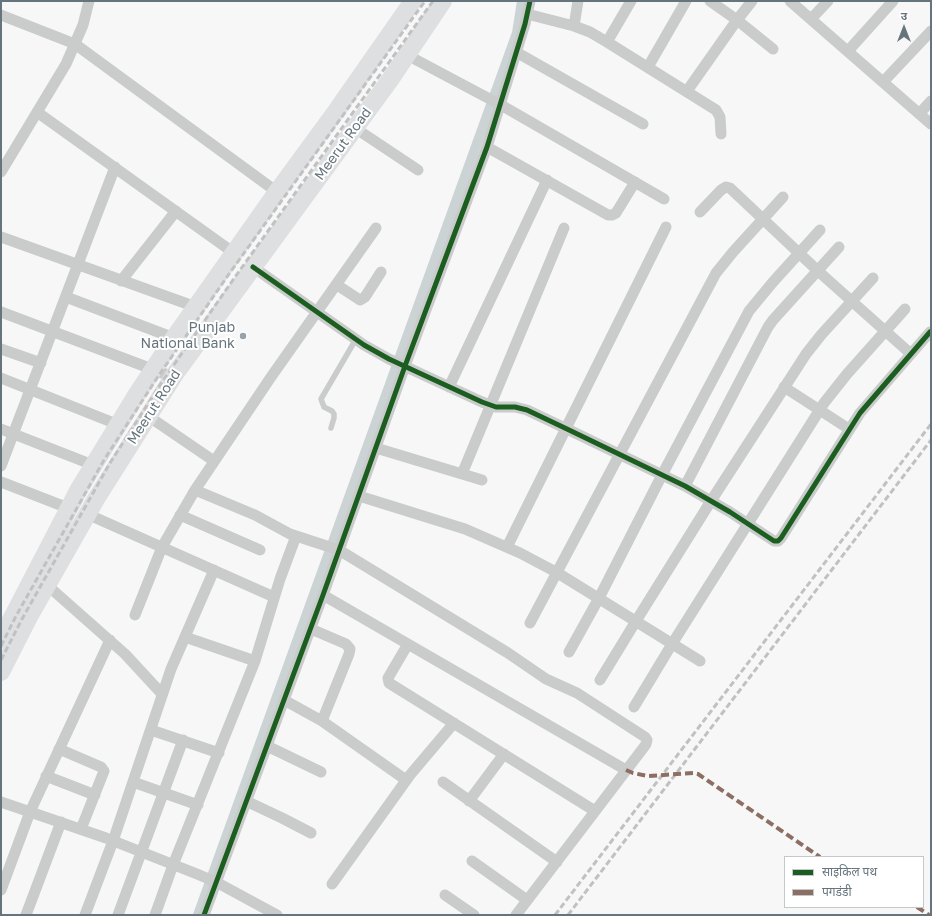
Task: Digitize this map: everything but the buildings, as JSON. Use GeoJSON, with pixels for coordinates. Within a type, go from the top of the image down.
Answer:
{"type":"FeatureCollection","features":[{"type":"Feature","properties":{"kind":"highway","name":"Meerut Road"},"geometry":{"type":"LineString","coordinates":[[1,639],[68,508],[153,370],[234,252],[414,1]]}},
{"type":"Feature","properties":{"kind":"highway","name":"Meerut Road"},"geometry":{"type":"LineString","coordinates":[[1,672],[87,514],[173,377],[355,128],[444,1]]}},
{"type":"Feature","properties":{"kind":"street"},"geometry":{"type":"LineString","coordinates":[[1,172],[66,64],[83,25],[89,1]]}},
{"type":"Feature","properties":{"kind":"street"},"geometry":{"type":"LineString","coordinates":[[204,915],[214,881],[267,746],[323,595],[333,547],[359,496],[403,365],[487,147],[530,1]]}},
{"type":"Feature","properties":{"kind":"street"},"geometry":{"type":"LineString","coordinates":[[574,26],[578,1]]}},
{"type":"Feature","properties":{"kind":"street"},"geometry":{"type":"LineString","coordinates":[[607,42],[631,1]]}},
{"type":"Feature","properties":{"kind":"street"},"geometry":{"type":"LineString","coordinates":[[648,67],[686,1]]}},
{"type":"Feature","properties":{"kind":"street"},"geometry":{"type":"LineString","coordinates":[[710,1],[773,49]]}},
{"type":"Feature","properties":{"kind":"street"},"geometry":{"type":"LineString","coordinates":[[687,91],[736,20],[752,1]]}},
{"type":"Feature","properties":{"kind":"street"},"geometry":{"type":"LineString","coordinates":[[790,1],[931,124]]}},
{"type":"Feature","properties":{"kind":"street"},"geometry":{"type":"LineString","coordinates":[[811,19],[828,1]]}},
{"type":"Feature","properties":{"kind":"street"},"geometry":{"type":"LineString","coordinates":[[848,51],[893,1]]}},
{"type":"Feature","properties":{"kind":"street"},"geometry":{"type":"LineString","coordinates":[[527,14],[574,26],[590,32],[687,91],[716,110],[718,113],[721,134]]}},
{"type":"Feature","properties":{"kind":"street"},"geometry":{"type":"LineString","coordinates":[[1,15],[74,44],[277,192]]}},
{"type":"Feature","properties":{"kind":"street"},"geometry":{"type":"LineString","coordinates":[[883,82],[931,31]]}},
{"type":"Feature","properties":{"kind":"street"},"geometry":{"type":"LineString","coordinates":[[516,52],[643,124]]}},
{"type":"Feature","properties":{"kind":"street"},"geometry":{"type":"LineString","coordinates":[[407,55],[499,104],[664,199]]}},
{"type":"Feature","properties":{"kind":"street"},"geometry":{"type":"LineString","coordinates":[[919,114],[931,101]]}},
{"type":"Feature","properties":{"kind":"street"},"geometry":{"type":"LineString","coordinates":[[37,112],[234,252]]}},
{"type":"Feature","properties":{"kind":"street"},"geometry":{"type":"LineString","coordinates":[[355,128],[418,170]]}},
{"type":"Feature","properties":{"kind":"street"},"geometry":{"type":"LineString","coordinates":[[487,147],[608,215],[616,213],[635,182]]}},
{"type":"Feature","properties":{"kind":"street"},"geometry":{"type":"LineString","coordinates":[[1,466],[115,168]]}},
{"type":"Feature","properties":{"kind":"street"},"geometry":{"type":"LineString","coordinates":[[449,387],[547,180]]}},
{"type":"Feature","properties":{"kind":"street"},"geometry":{"type":"LineString","coordinates":[[700,212],[721,190],[726,187],[730,188],[911,354]]}},
{"type":"Feature","properties":{"kind":"street"},"geometry":{"type":"LineString","coordinates":[[530,623],[716,273],[783,198]]}},
{"type":"Feature","properties":{"kind":"street"},"geometry":{"type":"LineString","coordinates":[[122,281],[176,211]]}},
{"type":"Feature","properties":{"kind":"street"},"geometry":{"type":"LineString","coordinates":[[507,547],[567,429],[666,227]]}},
{"type":"Feature","properties":{"kind":"street"},"geometry":{"type":"LineString","coordinates":[[135,615],[162,547],[195,490],[271,377],[376,228]]}},
{"type":"Feature","properties":{"kind":"street"},"geometry":{"type":"LineString","coordinates":[[462,474],[564,228]]}},
{"type":"Feature","properties":{"kind":"street"},"geometry":{"type":"LineString","coordinates":[[569,652],[750,311],[769,286],[820,230]]}},
{"type":"Feature","properties":{"kind":"street"},"geometry":{"type":"LineString","coordinates":[[1,237],[196,307]]}},
{"type":"Feature","properties":{"kind":"street"},"geometry":{"type":"LineString","coordinates":[[685,486],[768,327],[839,247]]}},
{"type":"Feature","properties":{"kind":"street"},"geometry":{"type":"LineString","coordinates":[[253,267],[317,313],[389,359],[490,405],[520,408],[567,429],[685,486],[712,501],[770,540],[774,541],[778,541],[865,406],[930,332]]}},
{"type":"Feature","properties":{"kind":"street"},"geometry":{"type":"LineString","coordinates":[[337,285],[360,300],[365,297],[381,272]]}},
{"type":"Feature","properties":{"kind":"street"},"geometry":{"type":"LineString","coordinates":[[600,680],[784,387],[814,345],[873,278]]}},
{"type":"Feature","properties":{"kind":"street"},"geometry":{"type":"LineString","coordinates":[[66,297],[174,338]]}},
{"type":"Feature","properties":{"kind":"street"},"geometry":{"type":"LineString","coordinates":[[634,707],[672,644],[839,383],[905,309]]}},
{"type":"Feature","properties":{"kind":"street"},"geometry":{"type":"LineString","coordinates":[[1,312],[173,377]]}},
{"type":"Feature","properties":{"kind":"street"},"geometry":{"type":"LineString","coordinates":[[1,349],[41,363]]}},
{"type":"Feature","properties":{"kind":"street"},"geometry":{"type":"LineString","coordinates":[[1,378],[119,425]]}},
{"type":"Feature","properties":{"kind":"street"},"geometry":{"type":"LineString","coordinates":[[784,387],[849,429]]}},
{"type":"Feature","properties":{"kind":"street"},"geometry":{"type":"LineString","coordinates":[[148,416],[214,461]]}},
{"type":"Feature","properties":{"kind":"street"},"geometry":{"type":"LineString","coordinates":[[1,429],[93,466]]}},
{"type":"Feature","properties":{"kind":"street"},"geometry":{"type":"LineString","coordinates":[[376,448],[482,480]]}},
{"type":"Feature","properties":{"kind":"street"},"geometry":{"type":"LineString","coordinates":[[1,482],[68,508]]}},
{"type":"Feature","properties":{"kind":"street"},"geometry":{"type":"LineString","coordinates":[[195,490],[255,514],[296,536],[333,547],[508,653],[546,679],[577,693],[645,737],[647,740],[646,744],[516,915]]}},
{"type":"Feature","properties":{"kind":"street"},"geometry":{"type":"LineString","coordinates":[[359,496],[465,529],[507,547],[556,572],[700,662]]}},
{"type":"Feature","properties":{"kind":"street"},"geometry":{"type":"LineString","coordinates":[[87,514],[274,597]]}},
{"type":"Feature","properties":{"kind":"street"},"geometry":{"type":"LineString","coordinates":[[180,515],[260,550]]}},
{"type":"Feature","properties":{"kind":"street"},"geometry":{"type":"LineString","coordinates":[[155,915],[173,865],[255,661],[274,597],[296,536]]}},
{"type":"Feature","properties":{"kind":"street"},"geometry":{"type":"LineString","coordinates":[[85,915],[113,841],[162,694],[184,637],[214,570]]}},
{"type":"Feature","properties":{"kind":"street"},"geometry":{"type":"LineString","coordinates":[[47,585],[110,640],[137,666],[162,694]]}},
{"type":"Feature","properties":{"kind":"street"},"geometry":{"type":"LineString","coordinates":[[323,595],[626,770]]}},
{"type":"Feature","properties":{"kind":"street"},"geometry":{"type":"LineString","coordinates":[[311,628],[346,644],[350,648],[349,654],[322,721]]}},
{"type":"Feature","properties":{"kind":"street"},"geometry":{"type":"LineString","coordinates":[[184,637],[255,661]]}},
{"type":"Feature","properties":{"kind":"street"},"geometry":{"type":"LineString","coordinates":[[1,890],[30,812],[110,640]]}},
{"type":"Feature","properties":{"kind":"street"},"geometry":{"type":"LineString","coordinates":[[408,644],[389,676],[388,681],[393,686],[595,811]]}},
{"type":"Feature","properties":{"kind":"street"},"geometry":{"type":"LineString","coordinates":[[284,700],[322,721],[406,780]]}},
{"type":"Feature","properties":{"kind":"street"},"geometry":{"type":"LineString","coordinates":[[332,884],[406,780],[454,723]]}},
{"type":"Feature","properties":{"kind":"street"},"geometry":{"type":"LineString","coordinates":[[151,730],[219,753]]}},
{"type":"Feature","properties":{"kind":"street"},"geometry":{"type":"LineString","coordinates":[[118,915],[183,740]]}},
{"type":"Feature","properties":{"kind":"street"},"geometry":{"type":"LineString","coordinates":[[267,746],[321,772]]}},
{"type":"Feature","properties":{"kind":"street"},"geometry":{"type":"LineString","coordinates":[[59,749],[103,769],[104,771],[81,829]]}},
{"type":"Feature","properties":{"kind":"street"},"geometry":{"type":"LineString","coordinates":[[469,801],[504,754]]}},
{"type":"Feature","properties":{"kind":"street"},"geometry":{"type":"LineString","coordinates":[[46,776],[95,795]]}},
{"type":"Feature","properties":{"kind":"street"},"geometry":{"type":"LineString","coordinates":[[133,782],[198,805]]}},
{"type":"Feature","properties":{"kind":"street"},"geometry":{"type":"LineString","coordinates":[[443,782],[556,862]]}},
{"type":"Feature","properties":{"kind":"street"},"geometry":{"type":"LineString","coordinates":[[246,801],[311,833]]}},
{"type":"Feature","properties":{"kind":"street"},"geometry":{"type":"LineString","coordinates":[[1,802],[81,829],[197,874],[214,881],[277,915]]}},
{"type":"Feature","properties":{"kind":"street"},"geometry":{"type":"LineString","coordinates":[[26,915],[61,822]]}},
{"type":"Feature","properties":{"kind":"street"},"geometry":{"type":"LineString","coordinates":[[472,861],[528,900]]}},
{"type":"Feature","properties":{"kind":"street"},"geometry":{"type":"LineString","coordinates":[[445,895],[474,915]]}},
{"type":"Feature","properties":{"kind":"lane"},"geometry":{"type":"LineString","coordinates":[[330,428],[334,414],[324,406],[321,399],[356,339]]}},
{"type":"Feature","properties":{"kind":"waterway"},"geometry":{"type":"LineString","coordinates":[[198,915],[517,33],[522,1]]}},
{"type":"Feature","properties":{"kind":"railway"},"geometry":{"type":"LineString","coordinates":[[1,646],[16,616],[104,460],[157,378],[229,274],[425,1]]}},
{"type":"Feature","properties":{"kind":"railway"},"geometry":{"type":"LineString","coordinates":[[1,660],[22,619],[110,463],[162,382],[235,277],[433,1]]}},
{"type":"Feature","properties":{"kind":"railway"},"geometry":{"type":"LineString","coordinates":[[555,915],[931,424]]}},
{"type":"Feature","properties":{"kind":"railway"},"geometry":{"type":"LineString","coordinates":[[568,915],[931,440]]}},
{"type":"Feature","properties":{"kind":"marked path"},"geometry":{"type":"LineString","coordinates":[[626,770],[648,776],[698,774],[819,856]]}},
{"type":"Feature","properties":{"kind":"marked path"},"geometry":{"type":"LineString","coordinates":[[918,908],[929,915]]}},
{"type":"Feature","properties":{"kind":"cycle path"},"geometry":{"type":"LineString","coordinates":[[204,915],[323,595],[405,366],[487,147],[525,24],[530,1]]}},
{"type":"Feature","properties":{"kind":"cycle path"},"geometry":{"type":"LineString","coordinates":[[253,267],[364,345],[389,359],[482,402],[496,407],[515,407],[527,410],[685,486],[730,512],[774,541],[778,541],[781,538],[860,413],[930,332]]}},
{"type":"Feature","properties":{"kind":"place","name":"Punjab National Bank"},"geometry":{"type":"Point","coordinates":[243,336]}}]}
